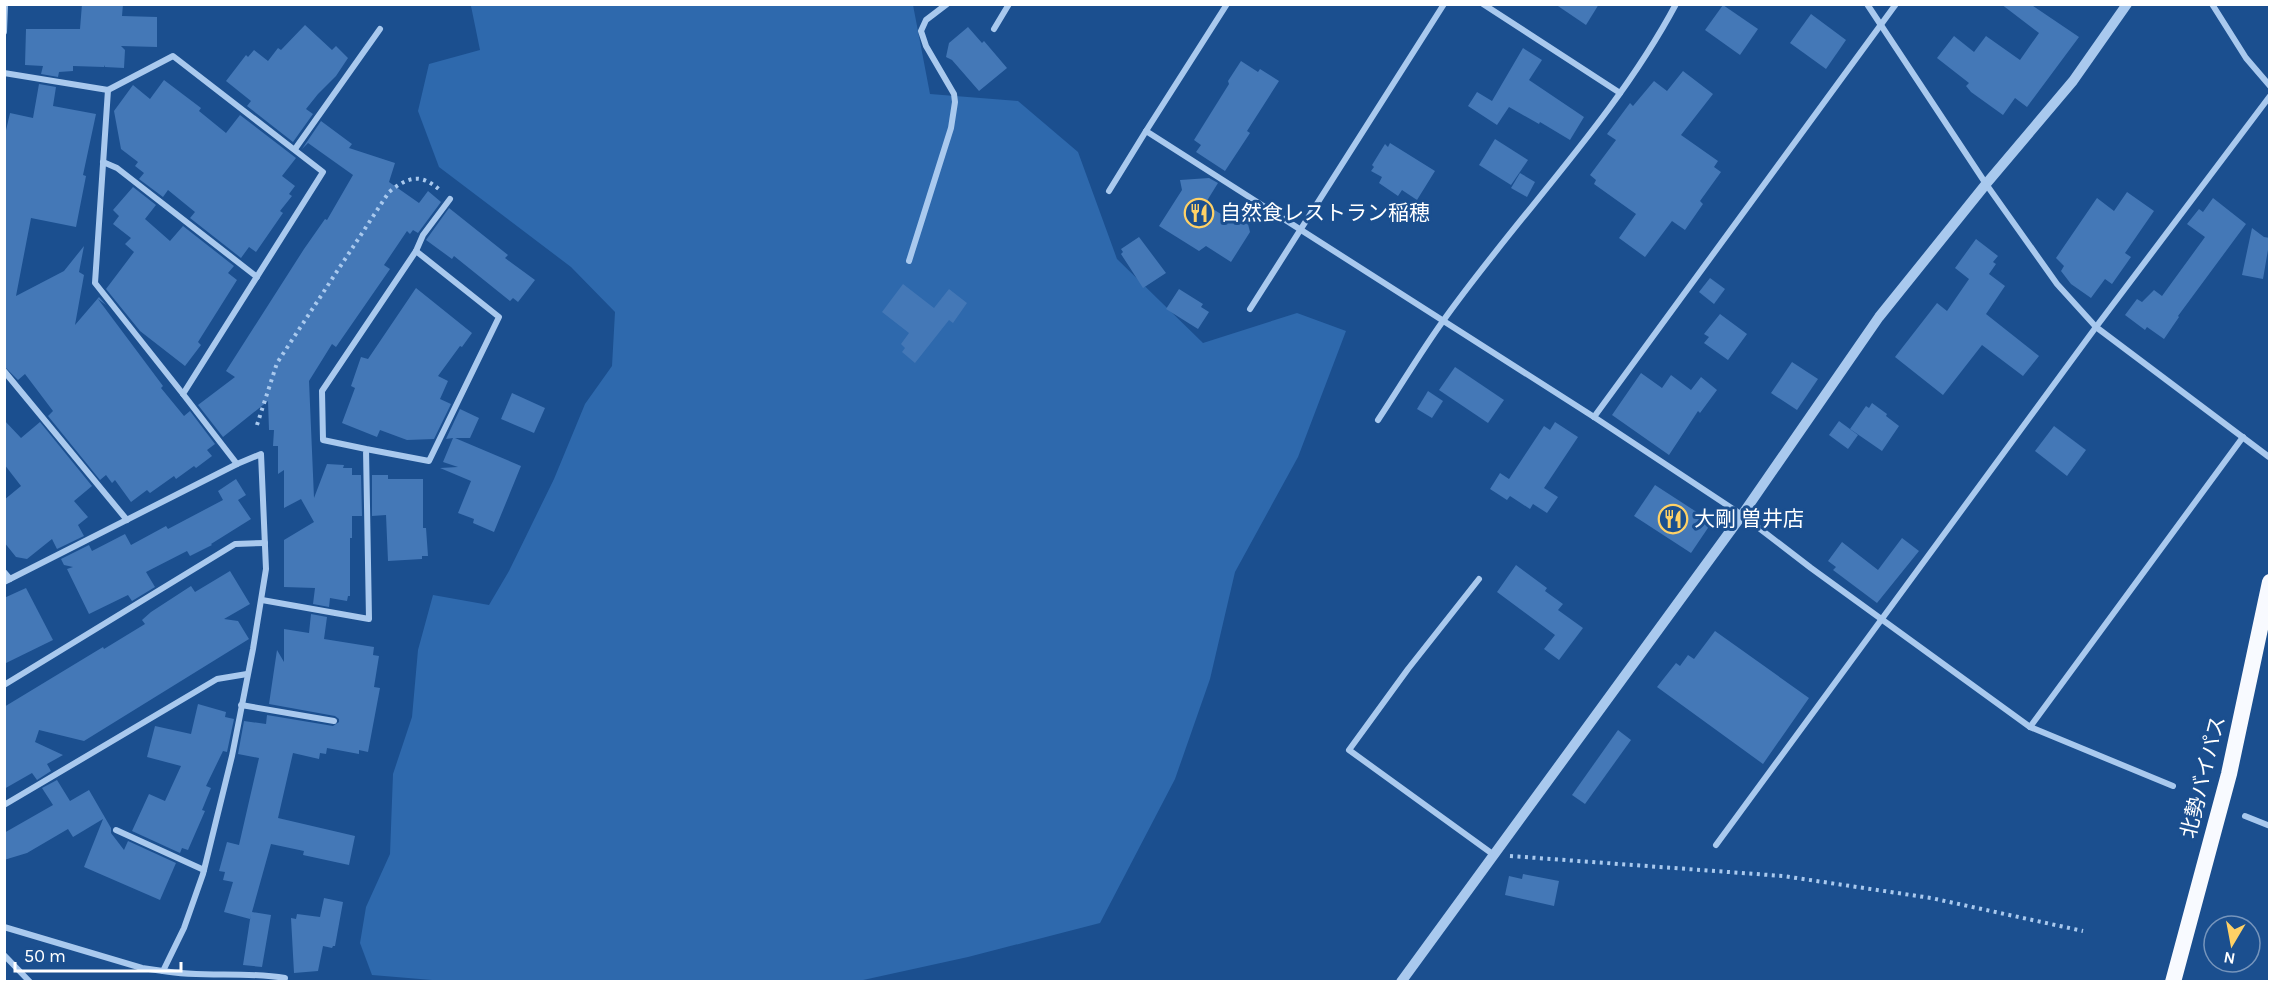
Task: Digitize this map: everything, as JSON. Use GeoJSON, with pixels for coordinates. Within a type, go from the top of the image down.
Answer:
{"type":"FeatureCollection","features":[{"type":"Feature","properties":{"kind":"highway","name":"北勢バイパス"},"geometry":{"type":"LineString","coordinates":[[2173,981],[2229,774],[2270,582]]}},
{"type":"Feature","properties":{"kind":"street"},"geometry":{"type":"LineString","coordinates":[[4,32],[5,4]]}},
{"type":"Feature","properties":{"kind":"street"},"geometry":{"type":"LineString","coordinates":[[909,261],[951,128],[955,102],[954,94],[926,46],[921,31],[926,20],[947,4]]}},
{"type":"Feature","properties":{"kind":"street"},"geometry":{"type":"LineString","coordinates":[[994,29],[1009,4]]}},
{"type":"Feature","properties":{"kind":"street"},"geometry":{"type":"LineString","coordinates":[[1108,190],[1227,4]]}},
{"type":"Feature","properties":{"kind":"street"},"geometry":{"type":"LineString","coordinates":[[1250,309],[1444,4]]}},
{"type":"Feature","properties":{"kind":"street"},"geometry":{"type":"LineString","coordinates":[[1483,4],[1620,93]]}},
{"type":"Feature","properties":{"kind":"street"},"geometry":{"type":"LineString","coordinates":[[1378,420],[1443,321],[1620,93],[1661,33],[1676,4]]}},
{"type":"Feature","properties":{"kind":"street"},"geometry":{"type":"LineString","coordinates":[[1867,4],[1986,184],[2057,284],[2096,327],[2269,457]]}},
{"type":"Feature","properties":{"kind":"street"},"geometry":{"type":"LineString","coordinates":[[1594,417],[1896,4]]}},
{"type":"Feature","properties":{"kind":"street"},"geometry":{"type":"LineString","coordinates":[[1401,981],[1742,514],[1880,317],[1986,184],[2073,81],[2127,4]]}},
{"type":"Feature","properties":{"kind":"street"},"geometry":{"type":"LineString","coordinates":[[2212,4],[2246,58],[2270,86]]}},
{"type":"Feature","properties":{"kind":"street"},"geometry":{"type":"LineString","coordinates":[[294,149],[380,29]]}},
{"type":"Feature","properties":{"kind":"street"},"geometry":{"type":"LineString","coordinates":[[4,73],[108,90],[174,56],[323,172],[183,394]]}},
{"type":"Feature","properties":{"kind":"street"},"geometry":{"type":"LineString","coordinates":[[108,90],[95,283],[237,464]]}},
{"type":"Feature","properties":{"kind":"street"},"geometry":{"type":"LineString","coordinates":[[1716,845],[2096,327],[2270,96]]}},
{"type":"Feature","properties":{"kind":"street"},"geometry":{"type":"LineString","coordinates":[[1146,131],[1742,514],[1881,620],[2030,727],[2173,786]]}},
{"type":"Feature","properties":{"kind":"street"},"geometry":{"type":"LineString","coordinates":[[103,162],[117,168],[257,278]]}},
{"type":"Feature","properties":{"kind":"street"},"geometry":{"type":"LineString","coordinates":[[416,251],[499,317],[429,460],[323,440],[322,391],[416,251],[423,235],[450,199]]}},
{"type":"Feature","properties":{"kind":"street"},"geometry":{"type":"LineString","coordinates":[[4,371],[127,520]]}},
{"type":"Feature","properties":{"kind":"street"},"geometry":{"type":"LineString","coordinates":[[2030,727],[2243,437]]}},
{"type":"Feature","properties":{"kind":"street"},"geometry":{"type":"LineString","coordinates":[[262,600],[369,619],[366,449]]}},
{"type":"Feature","properties":{"kind":"street"},"geometry":{"type":"LineString","coordinates":[[4,572],[7,580],[261,454],[266,569],[262,600],[232,756],[204,870],[184,928],[163,971]]}},
{"type":"Feature","properties":{"kind":"street"},"geometry":{"type":"LineString","coordinates":[[4,686],[235,544],[265,543]]}},
{"type":"Feature","properties":{"kind":"street"},"geometry":{"type":"LineString","coordinates":[[1479,579],[1408,669],[1349,750],[1494,855]]}},
{"type":"Feature","properties":{"kind":"street"},"geometry":{"type":"LineString","coordinates":[[4,805],[217,679],[247,674]]}},
{"type":"Feature","properties":{"kind":"street"},"geometry":{"type":"LineString","coordinates":[[242,705],[333,721]]}},
{"type":"Feature","properties":{"kind":"street"},"geometry":{"type":"LineString","coordinates":[[2245,816],[2270,826]]}},
{"type":"Feature","properties":{"kind":"street"},"geometry":{"type":"LineString","coordinates":[[116,830],[204,870]]}},
{"type":"Feature","properties":{"kind":"street"},"geometry":{"type":"LineString","coordinates":[[4,927],[142,968],[192,975],[268,975],[285,978],[284,981]]}},
{"type":"Feature","properties":{"kind":"street"},"geometry":{"type":"LineString","coordinates":[[4,955],[30,981]]}},
{"type":"Feature","properties":{"kind":"path"},"geometry":{"type":"LineString","coordinates":[[257,425],[277,363],[388,192],[399,184],[418,178],[431,182],[450,199]]}},
{"type":"Feature","properties":{"kind":"path"},"geometry":{"type":"LineString","coordinates":[[1494,855],[1783,876],[1930,898],[2083,931]]}},
{"type":"Feature","properties":{"kind":"shaded area"},"geometry":{"type":"Polygon","coordinates":[[[468,5],[913,5],[930,94],[1018,101],[1078,152],[1117,259],[1203,343],[1297,313],[1346,331],[1298,457],[1235,572],[1210,679],[1175,779],[1100,923],[968,957],[854,982],[456,982],[372,975],[360,943],[366,907],[390,854],[393,774],[412,717],[418,650],[433,595],[489,605],[509,571],[554,479],[585,404],[612,366],[615,312],[571,267],[439,167],[418,111],[429,64],[480,50],[471,6],[468,5]]]}},
{"type":"Feature","properties":{"kind":"building"},"geometry":{"type":"Polygon","coordinates":[[[82,4],[123,4],[122,16],[157,17],[157,47],[121,46],[125,50],[124,68],[105,67],[105,65],[104,67],[73,66],[73,71],[59,72],[58,77],[41,74],[43,66],[25,65],[26,29],[80,29],[82,4]]]}},
{"type":"Feature","properties":{"kind":"building"},"geometry":{"type":"Polygon","coordinates":[[[1555,4],[1599,4],[1586,25],[1555,4]]]}},
{"type":"Feature","properties":{"kind":"building"},"geometry":{"type":"Polygon","coordinates":[[[2001,4],[2030,4],[2079,37],[2027,107],[2015,98],[2003,115],[1971,92],[1966,86],[1969,83],[1937,58],[1954,36],[1974,52],[1986,36],[2020,60],[2039,33],[2001,4]]]}},
{"type":"Feature","properties":{"kind":"building"},"geometry":{"type":"Polygon","coordinates":[[[1723,5],[1758,29],[1740,55],[1705,30],[1723,5]]]}},
{"type":"Feature","properties":{"kind":"building"},"geometry":{"type":"Polygon","coordinates":[[[1811,14],[1846,40],[1826,69],[1790,43],[1811,14]]]}},
{"type":"Feature","properties":{"kind":"building"},"geometry":{"type":"Polygon","coordinates":[[[305,25],[332,50],[336,46],[348,58],[336,76],[306,109],[313,114],[293,142],[247,106],[251,101],[226,81],[246,55],[248,57],[254,50],[268,61],[278,48],[281,50],[305,25]]]}},
{"type":"Feature","properties":{"kind":"building"},"geometry":{"type":"Polygon","coordinates":[[[968,27],[982,43],[984,41],[1007,68],[979,91],[952,60],[946,57],[949,43],[968,27]]]}},
{"type":"Feature","properties":{"kind":"building"},"geometry":{"type":"Polygon","coordinates":[[[1523,48],[1542,60],[1529,80],[1584,117],[1570,140],[1509,107],[1497,125],[1468,106],[1477,92],[1492,101],[1523,48]]]}},
{"type":"Feature","properties":{"kind":"building"},"geometry":{"type":"Polygon","coordinates":[[[1241,61],[1258,72],[1260,69],[1279,81],[1247,131],[1250,133],[1225,171],[1196,152],[1201,145],[1194,140],[1241,61]]]}},
{"type":"Feature","properties":{"kind":"building"},"geometry":{"type":"Polygon","coordinates":[[[1683,71],[1713,94],[1681,135],[1718,161],[1714,167],[1721,172],[1700,201],[1703,204],[1685,230],[1672,221],[1645,257],[1619,238],[1636,214],[1594,184],[1596,180],[1590,175],[1616,140],[1607,134],[1630,103],[1633,106],[1654,81],[1667,91],[1683,71]]]}},
{"type":"Feature","properties":{"kind":"building"},"geometry":{"type":"Polygon","coordinates":[[[164,80],[201,108],[199,111],[226,133],[240,115],[296,158],[282,176],[295,186],[289,194],[292,196],[280,211],[283,213],[256,252],[249,247],[241,258],[190,218],[195,212],[168,190],[163,197],[139,179],[144,173],[135,166],[138,162],[121,149],[114,111],[133,85],[150,99],[164,80]]]}},
{"type":"Feature","properties":{"kind":"building"},"geometry":{"type":"Polygon","coordinates":[[[39,84],[56,87],[53,106],[96,114],[83,175],[86,176],[76,227],[31,218],[16,296],[64,271],[84,246],[79,272],[84,275],[75,325],[99,297],[106,305],[98,299],[163,386],[161,388],[184,416],[190,411],[215,444],[207,450],[212,456],[196,468],[194,466],[176,479],[174,476],[150,493],[147,490],[131,502],[115,480],[112,483],[106,475],[100,480],[48,416],[53,411],[25,374],[18,380],[4,366],[4,139],[10,113],[33,118],[39,84]]]}},
{"type":"Feature","properties":{"kind":"building"},"geometry":{"type":"Polygon","coordinates":[[[321,121],[352,144],[349,148],[395,163],[389,182],[419,203],[428,191],[441,202],[418,233],[413,230],[410,234],[407,231],[384,265],[390,269],[336,347],[332,344],[309,381],[314,498],[327,464],[344,465],[343,468],[352,468],[352,475],[361,475],[362,516],[352,516],[352,538],[350,538],[350,596],[347,601],[330,598],[329,607],[313,604],[315,588],[284,587],[284,540],[314,522],[301,499],[284,508],[284,470],[278,474],[278,446],[273,446],[274,430],[269,430],[268,401],[223,437],[198,405],[235,377],[226,371],[304,249],[325,219],[327,220],[353,175],[308,143],[302,149],[321,121]]]}},
{"type":"Feature","properties":{"kind":"building"},"geometry":{"type":"Polygon","coordinates":[[[1495,139],[1528,160],[1511,185],[1479,165],[1495,139]]]}},
{"type":"Feature","properties":{"kind":"building"},"geometry":{"type":"Polygon","coordinates":[[[1390,143],[1435,171],[1417,200],[1402,190],[1398,196],[1379,183],[1382,177],[1371,171],[1374,167],[1372,165],[1385,144],[1388,147],[1390,143]]]}},
{"type":"Feature","properties":{"kind":"building"},"geometry":{"type":"Polygon","coordinates":[[[1520,173],[1535,182],[1527,197],[1511,188],[1520,173]]]}},
{"type":"Feature","properties":{"kind":"building"},"geometry":{"type":"Polygon","coordinates":[[[1209,178],[1218,183],[1205,204],[1232,221],[1243,221],[1248,224],[1250,232],[1231,262],[1206,246],[1199,251],[1159,226],[1182,190],[1180,180],[1209,178]]]}},
{"type":"Feature","properties":{"kind":"building"},"geometry":{"type":"Polygon","coordinates":[[[133,187],[156,205],[145,219],[170,241],[183,226],[234,266],[228,273],[237,280],[198,342],[201,345],[185,366],[140,331],[106,289],[134,252],[125,244],[131,238],[113,224],[119,216],[113,210],[133,187]]]}},
{"type":"Feature","properties":{"kind":"building"},"geometry":{"type":"Polygon","coordinates":[[[2127,192],[2154,211],[2125,253],[2131,257],[2112,284],[2105,279],[2091,298],[2071,284],[2061,271],[2064,266],[2056,258],[2097,198],[2114,211],[2127,192]]]}},
{"type":"Feature","properties":{"kind":"building"},"geometry":{"type":"Polygon","coordinates":[[[2213,198],[2246,224],[2178,316],[2164,339],[2147,327],[2145,330],[2125,315],[2137,299],[2142,302],[2154,290],[2162,296],[2205,237],[2187,224],[2199,209],[2203,212],[2213,198]]]}},
{"type":"Feature","properties":{"kind":"building"},"geometry":{"type":"Polygon","coordinates":[[[449,208],[508,255],[505,258],[535,280],[518,302],[513,298],[510,301],[454,256],[452,259],[426,240],[449,208]]]}},
{"type":"Feature","properties":{"kind":"building"},"geometry":{"type":"Polygon","coordinates":[[[2252,228],[2264,237],[2270,238],[2263,279],[2242,275],[2252,228]]]}},
{"type":"Feature","properties":{"kind":"building"},"geometry":{"type":"Polygon","coordinates":[[[1139,237],[1166,273],[1143,288],[1121,254],[1123,252],[1121,249],[1139,237]]]}},
{"type":"Feature","properties":{"kind":"building"},"geometry":{"type":"Polygon","coordinates":[[[1976,239],[1998,256],[1989,274],[2005,286],[1986,314],[2039,356],[2023,376],[1982,345],[1943,395],[1895,357],[1937,303],[1947,311],[1969,279],[1955,268],[1976,239]]]}},
{"type":"Feature","properties":{"kind":"building"},"geometry":{"type":"Polygon","coordinates":[[[1710,278],[1725,289],[1714,304],[1699,292],[1710,278]]]}},
{"type":"Feature","properties":{"kind":"building"},"geometry":{"type":"Polygon","coordinates":[[[903,284],[934,308],[949,289],[967,303],[953,323],[949,320],[915,363],[902,352],[905,348],[901,344],[909,333],[882,312],[903,284]]]}},
{"type":"Feature","properties":{"kind":"building"},"geometry":{"type":"Polygon","coordinates":[[[416,288],[472,333],[438,376],[448,381],[440,399],[451,404],[434,439],[407,440],[380,430],[377,437],[342,423],[355,388],[351,386],[361,357],[368,359],[416,288]]]}},
{"type":"Feature","properties":{"kind":"building"},"geometry":{"type":"Polygon","coordinates":[[[1179,289],[1203,304],[1201,307],[1209,312],[1198,329],[1166,309],[1179,289]]]}},
{"type":"Feature","properties":{"kind":"building"},"geometry":{"type":"Polygon","coordinates":[[[1720,314],[1747,334],[1728,360],[1704,343],[1709,337],[1704,334],[1720,314]]]}},
{"type":"Feature","properties":{"kind":"building"},"geometry":{"type":"Polygon","coordinates":[[[1792,362],[1818,379],[1797,410],[1771,393],[1792,362]]]}},
{"type":"Feature","properties":{"kind":"building"},"geometry":{"type":"Polygon","coordinates":[[[1455,367],[1504,400],[1488,423],[1439,390],[1455,367]]]}},
{"type":"Feature","properties":{"kind":"building"},"geometry":{"type":"Polygon","coordinates":[[[1641,373],[1662,388],[1671,375],[1691,390],[1701,377],[1717,390],[1700,413],[1698,411],[1669,455],[1612,415],[1641,373]]]}},
{"type":"Feature","properties":{"kind":"building"},"geometry":{"type":"Polygon","coordinates":[[[1428,391],[1443,401],[1432,418],[1417,409],[1428,391]]]}},
{"type":"Feature","properties":{"kind":"building"},"geometry":{"type":"Polygon","coordinates":[[[512,393],[545,408],[534,433],[501,419],[512,393]]]}},
{"type":"Feature","properties":{"kind":"building"},"geometry":{"type":"Polygon","coordinates":[[[1872,403],[1899,426],[1882,451],[1850,429],[1866,406],[1869,408],[1872,403]]]}},
{"type":"Feature","properties":{"kind":"building"},"geometry":{"type":"Polygon","coordinates":[[[460,409],[479,418],[470,438],[455,438],[521,466],[494,532],[473,523],[474,519],[458,513],[471,481],[440,468],[458,467],[443,462],[453,438],[446,439],[460,409]]]}},
{"type":"Feature","properties":{"kind":"building"},"geometry":{"type":"Polygon","coordinates":[[[4,420],[21,438],[40,422],[92,486],[74,501],[88,517],[78,525],[84,536],[57,549],[52,539],[27,559],[16,557],[4,542],[4,500],[21,486],[4,464],[4,420]]]}},
{"type":"Feature","properties":{"kind":"building"},"geometry":{"type":"Polygon","coordinates":[[[1839,421],[1858,435],[1848,449],[1829,435],[1839,421]]]}},
{"type":"Feature","properties":{"kind":"building"},"geometry":{"type":"Polygon","coordinates":[[[1555,422],[1578,437],[1544,488],[1558,497],[1547,513],[1533,504],[1530,509],[1510,496],[1507,500],[1490,489],[1500,473],[1509,479],[1544,426],[1550,430],[1555,422]]]}},
{"type":"Feature","properties":{"kind":"building"},"geometry":{"type":"Polygon","coordinates":[[[2054,426],[2086,450],[2067,476],[2035,451],[2054,426]]]}},
{"type":"Feature","properties":{"kind":"building"},"geometry":{"type":"Polygon","coordinates":[[[372,475],[388,475],[388,479],[423,479],[423,528],[426,528],[428,556],[422,556],[422,559],[388,561],[386,515],[372,516],[372,475]]]}},
{"type":"Feature","properties":{"kind":"building"},"geometry":{"type":"Polygon","coordinates":[[[236,479],[246,495],[238,500],[251,519],[212,545],[190,556],[187,551],[146,572],[155,587],[132,601],[128,595],[89,614],[67,569],[73,567],[64,565],[61,559],[89,545],[92,551],[125,534],[131,545],[166,526],[168,529],[223,500],[218,491],[236,479]]]}},
{"type":"Feature","properties":{"kind":"building","name":"大剛 曽井店"},"geometry":{"type":"Polygon","coordinates":[[[1655,485],[1712,522],[1691,553],[1634,516],[1655,485]]]}},
{"type":"Feature","properties":{"kind":"building"},"geometry":{"type":"Polygon","coordinates":[[[1902,538],[1919,551],[1877,603],[1833,570],[1836,567],[1828,561],[1842,542],[1878,570],[1902,538]]]}},
{"type":"Feature","properties":{"kind":"building"},"geometry":{"type":"Polygon","coordinates":[[[1516,565],[1547,588],[1545,591],[1563,604],[1558,610],[1583,628],[1559,660],[1544,649],[1555,635],[1497,592],[1516,565]]]}},
{"type":"Feature","properties":{"kind":"building"},"geometry":{"type":"Polygon","coordinates":[[[230,571],[250,604],[224,619],[238,621],[249,639],[84,741],[39,730],[35,742],[63,755],[47,764],[51,771],[37,780],[32,773],[4,789],[4,707],[145,624],[142,620],[151,612],[191,586],[195,592],[230,571]]]}},
{"type":"Feature","properties":{"kind":"building"},"geometry":{"type":"Polygon","coordinates":[[[26,588],[53,640],[4,664],[4,598],[26,588]]]}},
{"type":"Feature","properties":{"kind":"building"},"geometry":{"type":"Polygon","coordinates":[[[311,614],[327,617],[324,639],[374,647],[373,655],[379,656],[374,687],[380,688],[368,752],[359,750],[359,754],[327,748],[326,754],[320,753],[319,759],[293,753],[278,818],[355,836],[349,865],[303,855],[304,851],[271,844],[252,912],[271,915],[262,967],[243,965],[251,913],[250,919],[224,912],[233,882],[223,880],[225,872],[219,871],[227,842],[239,845],[259,758],[238,754],[244,721],[266,724],[267,715],[333,726],[339,722],[335,716],[269,704],[277,650],[284,662],[284,629],[309,633],[311,614]]]}},
{"type":"Feature","properties":{"kind":"building"},"geometry":{"type":"Polygon","coordinates":[[[1715,631],[1809,698],[1763,764],[1657,687],[1676,663],[1680,666],[1688,655],[1694,659],[1715,631]]]}},
{"type":"Feature","properties":{"kind":"building"},"geometry":{"type":"Polygon","coordinates":[[[198,704],[226,712],[225,717],[234,719],[227,752],[223,751],[206,786],[211,788],[202,810],[205,811],[188,850],[182,848],[180,853],[132,831],[149,794],[165,801],[181,766],[147,757],[155,726],[191,734],[198,704]]]}},
{"type":"Feature","properties":{"kind":"building"},"geometry":{"type":"Polygon","coordinates":[[[1618,730],[1631,740],[1585,804],[1572,795],[1618,730]]]}},
{"type":"Feature","properties":{"kind":"building"},"geometry":{"type":"Polygon","coordinates":[[[57,780],[70,801],[89,790],[111,828],[111,833],[124,850],[128,841],[176,863],[160,900],[84,867],[103,819],[73,837],[68,829],[27,853],[4,860],[4,833],[53,805],[42,788],[57,780]]]}},
{"type":"Feature","properties":{"kind":"building"},"geometry":{"type":"Polygon","coordinates":[[[1523,874],[1559,881],[1554,906],[1505,895],[1509,876],[1522,879],[1523,874]]]}},
{"type":"Feature","properties":{"kind":"building"},"geometry":{"type":"Polygon","coordinates":[[[324,898],[343,902],[335,946],[332,948],[323,946],[318,971],[294,973],[291,918],[296,919],[297,914],[320,917],[324,898]]]}},
{"type":"Feature","properties":{"kind":"place","name":"自然食レストラン稲穂"},"geometry":{"type":"Point","coordinates":[1199,213]}},
{"type":"Feature","properties":{"kind":"place","name":"大剛 曽井店"},"geometry":{"type":"Point","coordinates":[1673,519]}}]}
